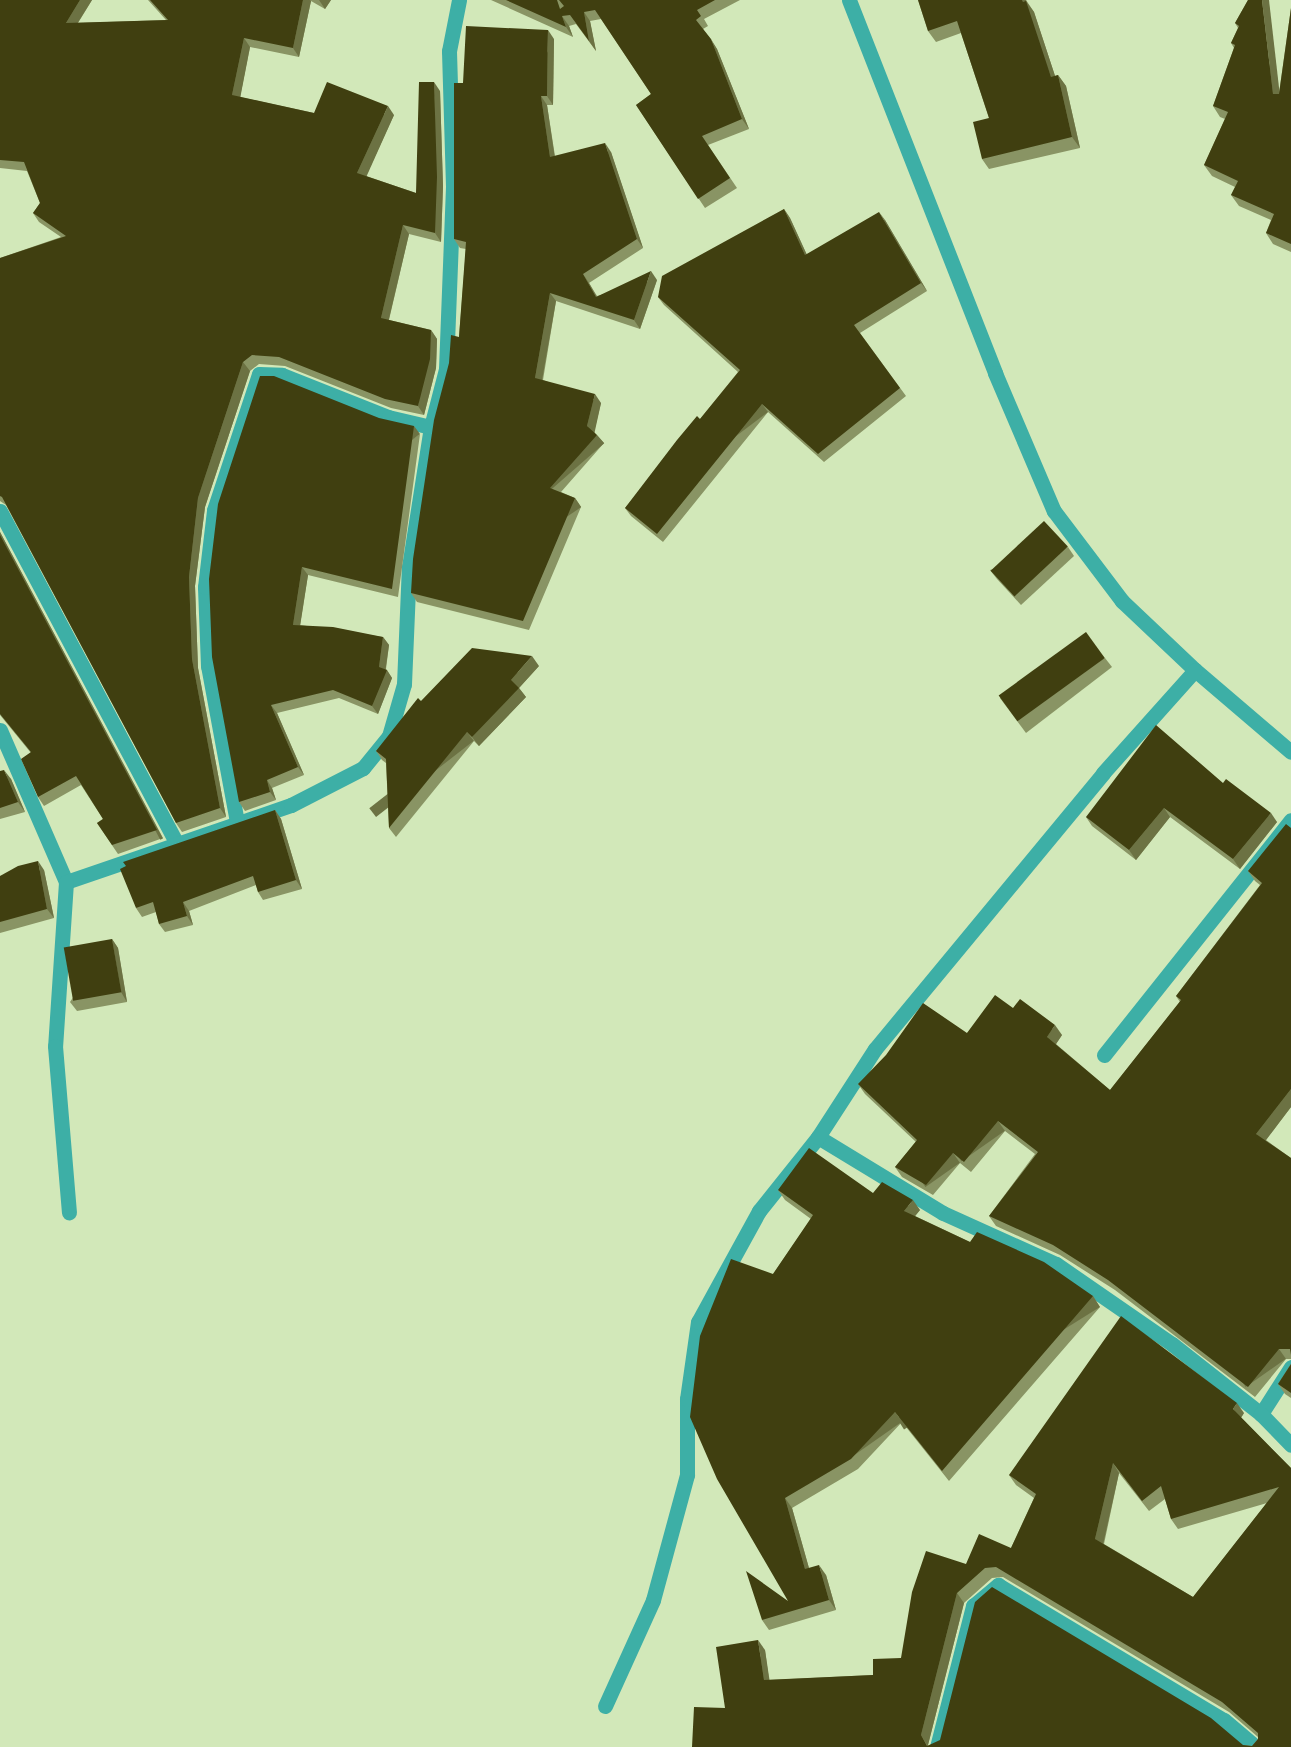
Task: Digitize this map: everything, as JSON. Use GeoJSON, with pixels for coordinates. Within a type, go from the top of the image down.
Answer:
{"type":"FeatureCollection","features":[{"type":"Feature","properties":{"kind":"street"},"geometry":{"type":"LineString","coordinates":[[66,882],[291,804],[363,768],[388,736],[404,684],[409,567],[431,427],[446,369],[450,325],[453,186],[449,51],[459,0]]}},
{"type":"Feature","properties":{"kind":"street"},"geometry":{"type":"LineString","coordinates":[[849,0],[994,374],[1054,511],[1122,601],[1195,670],[1291,752]]}},
{"type":"Feature","properties":{"kind":"street"},"geometry":{"type":"LineString","coordinates":[[237,822],[208,666],[205,586],[214,510],[259,374],[282,375],[388,417],[431,427]]}},
{"type":"Feature","properties":{"kind":"street"},"geometry":{"type":"LineString","coordinates":[[0,511],[176,843]]}},
{"type":"Feature","properties":{"kind":"street"},"geometry":{"type":"LineString","coordinates":[[605,1706],[653,1599],[687,1475],[687,1399],[698,1322],[759,1211],[818,1137],[874,1049],[1103,773],[1195,670]]}},
{"type":"Feature","properties":{"kind":"street"},"geometry":{"type":"LineString","coordinates":[[0,730],[66,882],[55,1046],[69,1212]]}},
{"type":"Feature","properties":{"kind":"street"},"geometry":{"type":"LineString","coordinates":[[1104,1055],[1291,820]]}},
{"type":"Feature","properties":{"kind":"street"},"geometry":{"type":"LineString","coordinates":[[818,1137],[943,1213],[1056,1264],[1172,1344],[1261,1414],[1291,1445]]}},
{"type":"Feature","properties":{"kind":"street"},"geometry":{"type":"LineString","coordinates":[[1261,1414],[1291,1367]]}},
{"type":"Feature","properties":{"kind":"street"},"geometry":{"type":"LineString","coordinates":[[937,1747],[973,1606],[998,1585],[1224,1720],[1256,1747]]}},
{"type":"Feature","properties":{"kind":"building"},"geometry":{"type":"Polygon","coordinates":[[[0,0],[80,0],[66,23],[168,20],[150,0],[303,0],[293,48],[244,38],[232,95],[314,113],[327,82],[388,106],[357,173],[416,193],[419,82],[434,82],[437,177],[435,233],[403,225],[381,318],[431,330],[430,359],[418,406],[385,399],[279,357],[252,355],[243,362],[198,498],[189,577],[192,659],[220,808],[176,823],[0,496],[0,258],[66,236],[33,213],[40,203],[24,162],[0,160],[0,0]]]}},
{"type":"Feature","properties":{"kind":"building"},"geometry":{"type":"Polygon","coordinates":[[[506,0],[557,0],[560,9],[564,6],[559,0],[715,0],[697,10],[701,16],[696,20],[711,39],[742,119],[702,136],[730,178],[698,199],[636,105],[651,94],[595,10],[584,12],[589,41],[570,15],[562,16],[566,27],[506,0]]]}},
{"type":"Feature","properties":{"kind":"building"},"geometry":{"type":"Polygon","coordinates":[[[918,0],[1026,1],[1051,77],[1058,75],[1072,137],[982,159],[973,122],[989,118],[957,21],[928,31],[918,0]]]}},
{"type":"Feature","properties":{"kind":"building"},"geometry":{"type":"Polygon","coordinates":[[[1248,0],[1262,0],[1273,94],[1279,94],[1291,8],[1291,244],[1266,233],[1274,214],[1231,195],[1238,181],[1204,165],[1228,112],[1213,106],[1235,45],[1231,43],[1239,26],[1235,23],[1248,0]]]}},
{"type":"Feature","properties":{"kind":"building"},"geometry":{"type":"Polygon","coordinates":[[[466,26],[548,30],[547,96],[541,96],[550,157],[605,143],[637,239],[583,274],[596,297],[651,271],[634,320],[550,293],[535,378],[595,394],[587,426],[597,435],[550,488],[575,498],[523,621],[411,593],[413,559],[434,420],[449,363],[451,335],[459,337],[466,242],[454,239],[454,83],[463,83],[466,26]]]}},
{"type":"Feature","properties":{"kind":"building"},"geometry":{"type":"Polygon","coordinates":[[[784,209],[805,255],[879,212],[921,283],[854,325],[900,388],[818,454],[762,404],[657,534],[625,508],[697,416],[700,419],[740,370],[658,297],[662,276],[784,209]]]}},
{"type":"Feature","properties":{"kind":"building"},"geometry":{"type":"Polygon","coordinates":[[[260,376],[274,376],[379,418],[414,426],[392,589],[302,567],[293,625],[333,627],[383,637],[379,667],[387,670],[372,706],[333,690],[271,705],[298,767],[267,780],[270,792],[239,802],[212,657],[209,579],[218,504],[260,376]]]}},
{"type":"Feature","properties":{"kind":"building"},"geometry":{"type":"Polygon","coordinates":[[[1044,521],[1068,547],[1014,596],[991,571],[1044,521]]]}},
{"type":"Feature","properties":{"kind":"building"},"geometry":{"type":"Polygon","coordinates":[[[0,535],[157,830],[112,845],[97,823],[103,819],[76,776],[38,797],[21,759],[31,752],[0,714],[0,535]]]}},
{"type":"Feature","properties":{"kind":"building"},"geometry":{"type":"Polygon","coordinates":[[[1086,632],[1105,658],[1017,721],[999,695],[1086,632]]]}},
{"type":"Feature","properties":{"kind":"building"},"geometry":{"type":"Polygon","coordinates":[[[472,648],[532,656],[511,680],[519,688],[472,737],[467,732],[389,828],[386,759],[376,751],[418,698],[421,701],[472,648]]]}},
{"type":"Feature","properties":{"kind":"building"},"geometry":{"type":"Polygon","coordinates":[[[1156,725],[1223,783],[1226,779],[1271,813],[1233,859],[1164,808],[1129,850],[1086,817],[1156,725]]]}},
{"type":"Feature","properties":{"kind":"building"},"geometry":{"type":"Polygon","coordinates":[[[4,770],[18,802],[0,808],[0,771],[4,770]]]}},
{"type":"Feature","properties":{"kind":"building"},"geometry":{"type":"Polygon","coordinates":[[[275,810],[296,880],[258,892],[253,876],[183,902],[187,916],[159,924],[153,902],[136,908],[120,869],[126,866],[123,862],[275,810]]]}},
{"type":"Feature","properties":{"kind":"building"},"geometry":{"type":"Polygon","coordinates":[[[1286,824],[1291,828],[1291,1089],[1256,1134],[1291,1158],[1291,1355],[1290,1349],[1279,1349],[1248,1387],[1108,1280],[1053,1245],[989,1216],[1038,1152],[998,1121],[964,1162],[953,1153],[926,1185],[895,1167],[917,1140],[858,1084],[886,1055],[923,1003],[967,1033],[995,995],[1013,1008],[1020,999],[1055,1025],[1047,1037],[1110,1090],[1181,1000],[1176,996],[1262,883],[1248,871],[1286,824]]]}},
{"type":"Feature","properties":{"kind":"building"},"geometry":{"type":"Polygon","coordinates":[[[38,861],[47,909],[0,922],[0,876],[18,866],[38,861]]]}},
{"type":"Feature","properties":{"kind":"building"},"geometry":{"type":"Polygon","coordinates":[[[112,939],[121,992],[73,1001],[64,948],[112,939]]]}},
{"type":"Feature","properties":{"kind":"building"},"geometry":{"type":"Polygon","coordinates":[[[809,1148],[873,1193],[882,1182],[913,1200],[904,1211],[970,1242],[977,1232],[1044,1262],[1093,1296],[942,1471],[895,1412],[851,1459],[785,1498],[805,1569],[819,1565],[829,1600],[762,1620],[746,1571],[788,1601],[717,1479],[690,1417],[700,1336],[731,1259],[773,1274],[813,1215],[778,1190],[809,1148]]]}},
{"type":"Feature","properties":{"kind":"building"},"geometry":{"type":"Polygon","coordinates":[[[1121,1316],[1237,1403],[1233,1409],[1291,1468],[1291,1747],[692,1747],[694,1707],[725,1708],[716,1647],[758,1640],[764,1680],[873,1675],[873,1659],[901,1658],[912,1592],[926,1551],[966,1564],[979,1534],[1011,1548],[1036,1494],[1009,1475],[1121,1316]],[[1113,1463],[1095,1539],[1193,1597],[1279,1487],[1171,1519],[1161,1486],[1142,1501],[1113,1463]],[[996,1567],[985,1568],[957,1593],[921,1735],[927,1746],[940,1740],[975,1602],[992,1587],[1211,1718],[1243,1745],[1252,1746],[1258,1739],[1258,1733],[1222,1702],[996,1567]]]}},
{"type":"Feature","properties":{"kind":"building"},"geometry":{"type":"Polygon","coordinates":[[[1291,1364],[1291,1393],[1278,1384],[1291,1364]]]}}]}
